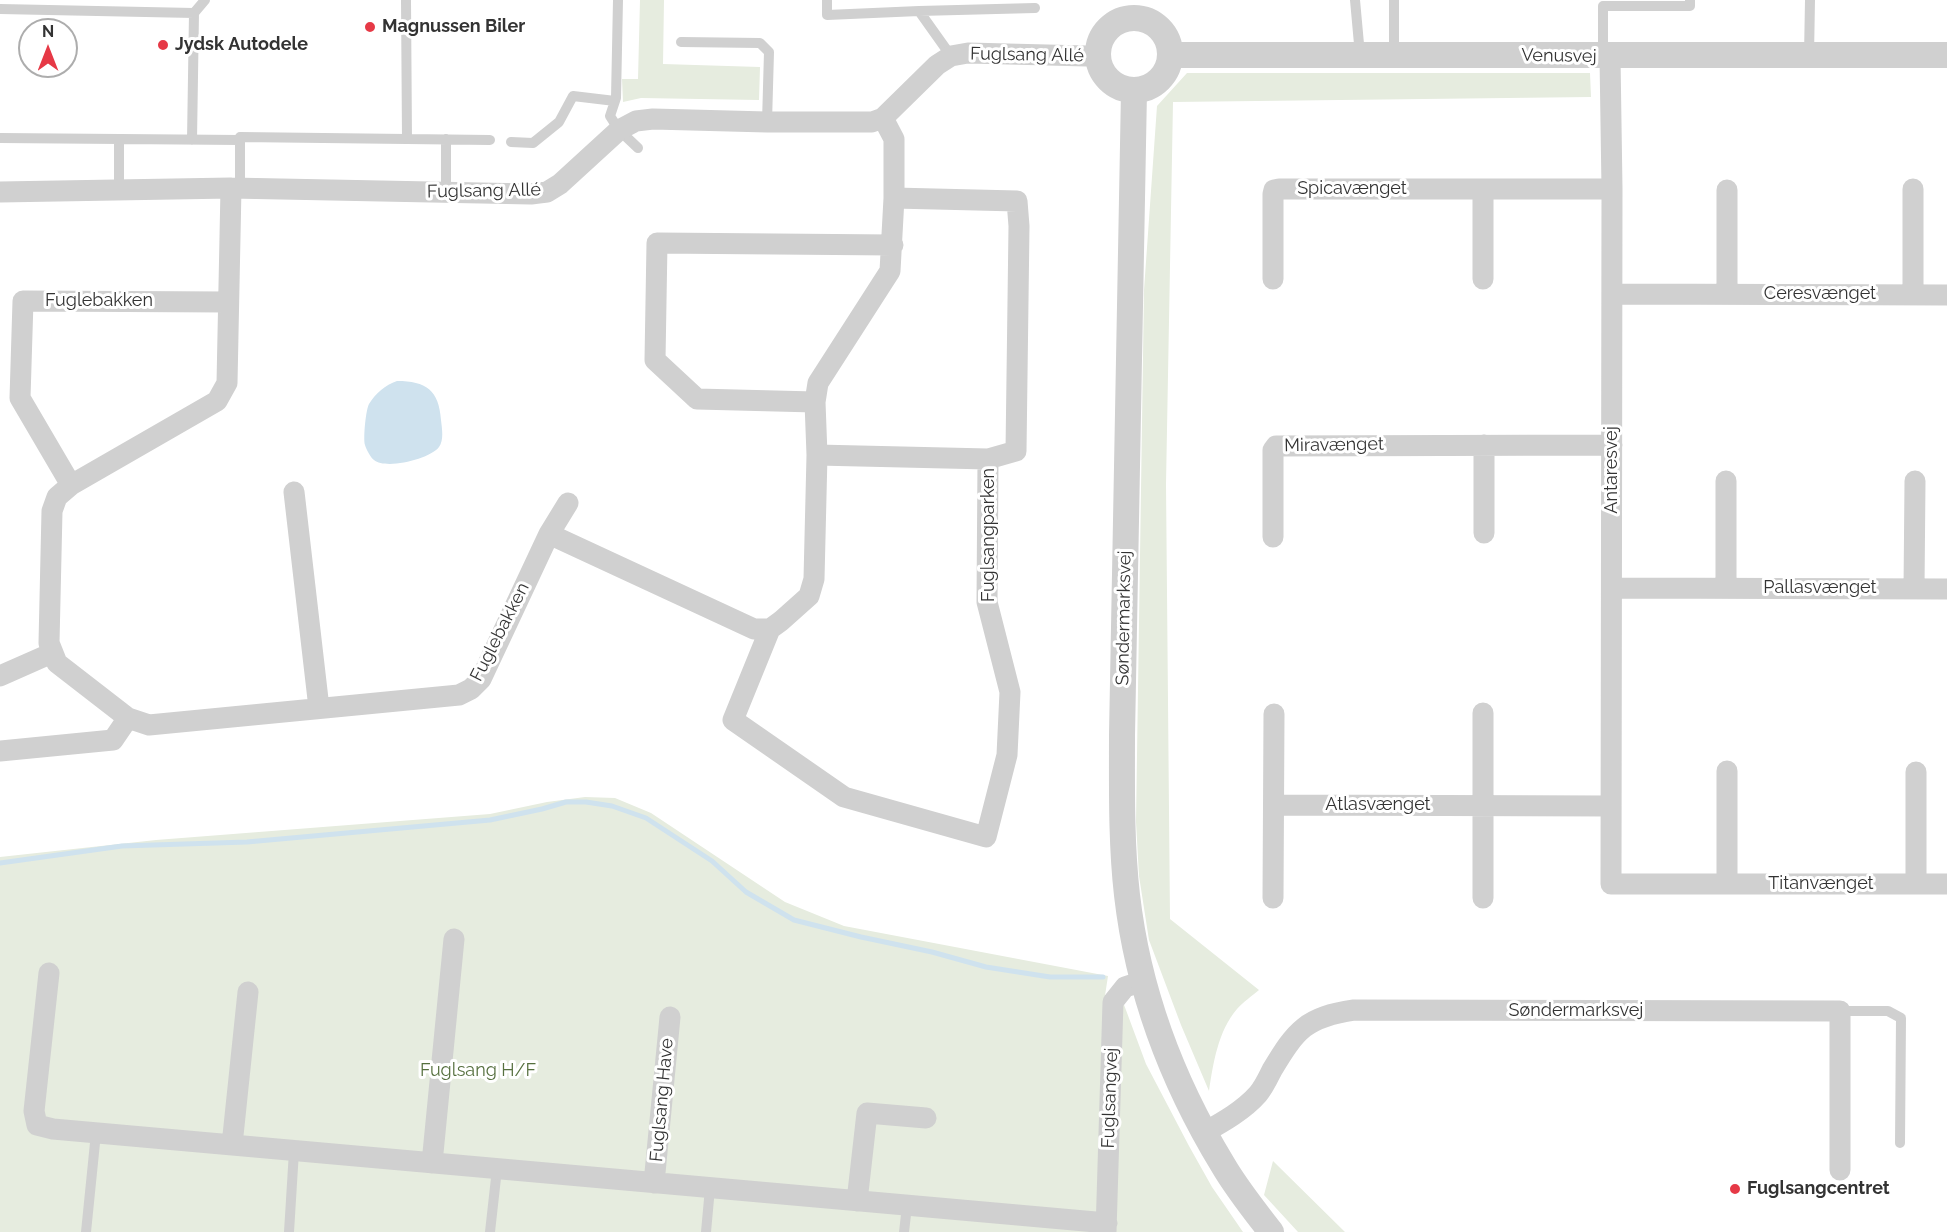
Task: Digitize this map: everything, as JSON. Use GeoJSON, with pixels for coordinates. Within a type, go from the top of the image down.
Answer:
{"type":"FeatureCollection","features":[{"type":"Feature","properties":{"kind":"street"},"geometry":{"type":"LineString","coordinates":[[1136,9],[1165,34],[1171,55],[1165,74],[1160,81],[1134,91],[1113,84],[1092,56],[1104,33],[1136,9]]}},
{"type":"Feature","properties":{"kind":"street","name":"Fuglsang Allé"},"geometry":{"type":"LineString","coordinates":[[0,192],[235,189],[531,194],[547,192],[561,184],[619,130],[636,121],[653,119],[872,122],[883,118],[937,65],[951,56],[968,53],[1092,56]]}},
{"type":"Feature","properties":{"kind":"street","name":"Venusvej"},"geometry":{"type":"LineString","coordinates":[[1171,55],[1606,57],[1947,55]]}},
{"type":"Feature","properties":{"kind":"street","name":"Antaresvej"},"geometry":{"type":"LineString","coordinates":[[1606,57],[1612,189],[1611,884]]}},
{"type":"Feature","properties":{"kind":"street","name":"Søndermarksvej"},"geometry":{"type":"LineString","coordinates":[[1134,91],[1122,735],[1122,838],[1127,897],[1143,981],[1169,1059],[1223,1166],[1271,1232]]}},
{"type":"Feature","properties":{"kind":"street","name":"Fuglsangparken"},"geometry":{"type":"LineString","coordinates":[[883,118],[894,139],[890,271],[818,383],[815,402],[817,455],[814,579],[809,596],[770,629],[733,720],[844,797],[986,837],[1007,755],[1010,692],[987,602],[988,459]]}},
{"type":"Feature","properties":{"kind":"street"},"geometry":{"type":"LineString","coordinates":[[0,675],[52,653],[49,642],[52,511],[57,497],[70,485],[217,401],[227,383],[228,302],[235,189]]}},
{"type":"Feature","properties":{"kind":"street"},"geometry":{"type":"LineString","coordinates":[[1483,189],[1483,279]]}},
{"type":"Feature","properties":{"kind":"street","name":"Spicavænget"},"geometry":{"type":"LineString","coordinates":[[1273,279],[1275,190],[1612,189]]}},
{"type":"Feature","properties":{"kind":"street"},"geometry":{"type":"LineString","coordinates":[[1913,189],[1913,295]]}},
{"type":"Feature","properties":{"kind":"street"},"geometry":{"type":"LineString","coordinates":[[1726,294],[1727,190]]}},
{"type":"Feature","properties":{"kind":"street","name":"Fuglsangparken"},"geometry":{"type":"LineString","coordinates":[[817,455],[988,459],[1016,451],[1019,226],[1017,201],[894,198]]}},
{"type":"Feature","properties":{"kind":"street"},"geometry":{"type":"LineString","coordinates":[[815,402],[697,399],[655,360],[657,243],[892,245]]}},
{"type":"Feature","properties":{"kind":"street","name":"Ceresvænget"},"geometry":{"type":"LineString","coordinates":[[1612,294],[1947,295]]}},
{"type":"Feature","properties":{"kind":"street","name":"Fuglebakken"},"geometry":{"type":"LineString","coordinates":[[70,485],[20,398],[23,301],[228,302]]}},
{"type":"Feature","properties":{"kind":"street"},"geometry":{"type":"LineString","coordinates":[[1484,445],[1484,533]]}},
{"type":"Feature","properties":{"kind":"street","name":"Miravænget"},"geometry":{"type":"LineString","coordinates":[[1273,537],[1273,450],[1275,446],[1612,445]]}},
{"type":"Feature","properties":{"kind":"street"},"geometry":{"type":"LineString","coordinates":[[1726,481],[1726,588]]}},
{"type":"Feature","properties":{"kind":"street"},"geometry":{"type":"LineString","coordinates":[[1914,589],[1915,481]]}},
{"type":"Feature","properties":{"kind":"street"},"geometry":{"type":"LineString","coordinates":[[294,492],[318,708]]}},
{"type":"Feature","properties":{"kind":"street","name":"Fuglebakken"},"geometry":{"type":"LineString","coordinates":[[52,653],[57,663],[128,718],[149,725],[459,695],[471,689],[480,679],[549,534],[568,503]]}},
{"type":"Feature","properties":{"kind":"street"},"geometry":{"type":"LineString","coordinates":[[549,534],[754,629],[770,629]]}},
{"type":"Feature","properties":{"kind":"street","name":"Pallasvænget"},"geometry":{"type":"LineString","coordinates":[[1612,588],[1947,589]]}},
{"type":"Feature","properties":{"kind":"street"},"geometry":{"type":"LineString","coordinates":[[1483,713],[1483,898]]}},
{"type":"Feature","properties":{"kind":"street"},"geometry":{"type":"LineString","coordinates":[[1274,714],[1274,898]]}},
{"type":"Feature","properties":{"kind":"street"},"geometry":{"type":"LineString","coordinates":[[0,751],[113,740],[128,718]]}},
{"type":"Feature","properties":{"kind":"street"},"geometry":{"type":"LineString","coordinates":[[1727,771],[1727,884]]}},
{"type":"Feature","properties":{"kind":"street"},"geometry":{"type":"LineString","coordinates":[[1916,772],[1916,884]]}},
{"type":"Feature","properties":{"kind":"street","name":"Atlasvænget"},"geometry":{"type":"LineString","coordinates":[[1274,805],[1611,806]]}},
{"type":"Feature","properties":{"kind":"street","name":"Titanvænget"},"geometry":{"type":"LineString","coordinates":[[1611,884],[1947,884]]}},
{"type":"Feature","properties":{"kind":"street"},"geometry":{"type":"LineString","coordinates":[[432,1163],[454,939]]}},
{"type":"Feature","properties":{"kind":"street","name":"Fuglsang Have"},"geometry":{"type":"LineString","coordinates":[[49,973],[34,1111],[38,1125],[53,1129],[857,1201],[1106,1228]]}},
{"type":"Feature","properties":{"kind":"street","name":"Fuglsangvej"},"geometry":{"type":"LineString","coordinates":[[1106,1228],[1113,1002],[1125,987],[1143,981]]}},
{"type":"Feature","properties":{"kind":"street"},"geometry":{"type":"LineString","coordinates":[[232,1145],[248,992]]}},
{"type":"Feature","properties":{"kind":"street","name":"Søndermarksvej"},"geometry":{"type":"LineString","coordinates":[[1205,1132],[1227,1119],[1258,1094],[1288,1043],[1302,1028],[1329,1014],[1354,1010],[1840,1011]]}},
{"type":"Feature","properties":{"kind":"street"},"geometry":{"type":"LineString","coordinates":[[1840,1011],[1840,1170]]}},
{"type":"Feature","properties":{"kind":"street","name":"Fuglsang Have"},"geometry":{"type":"LineString","coordinates":[[654,1183],[670,1017]]}},
{"type":"Feature","properties":{"kind":"street"},"geometry":{"type":"LineString","coordinates":[[857,1201],[867,1113],[926,1118]]}},
{"type":"Feature","properties":{"kind":"lane"},"geometry":{"type":"LineString","coordinates":[[192,140],[194,13],[205,0]]}},
{"type":"Feature","properties":{"kind":"lane"},"geometry":{"type":"LineString","coordinates":[[406,0],[407,139]]}},
{"type":"Feature","properties":{"kind":"lane"},"geometry":{"type":"LineString","coordinates":[[618,0],[615,101],[610,116],[619,130],[638,148]]}},
{"type":"Feature","properties":{"kind":"lane"},"geometry":{"type":"LineString","coordinates":[[827,0],[827,15],[1035,8]]}},
{"type":"Feature","properties":{"kind":"lane"},"geometry":{"type":"LineString","coordinates":[[1355,0],[1360,55]]}},
{"type":"Feature","properties":{"kind":"lane"},"geometry":{"type":"LineString","coordinates":[[1394,0],[1394,55]]}},
{"type":"Feature","properties":{"kind":"lane"},"geometry":{"type":"LineString","coordinates":[[1606,57],[1603,6],[1690,6],[1690,0]]}},
{"type":"Feature","properties":{"kind":"lane"},"geometry":{"type":"LineString","coordinates":[[1809,56],[1810,0]]}},
{"type":"Feature","properties":{"kind":"lane"},"geometry":{"type":"LineString","coordinates":[[0,9],[194,13]]}},
{"type":"Feature","properties":{"kind":"lane"},"geometry":{"type":"LineString","coordinates":[[919,11],[951,56]]}},
{"type":"Feature","properties":{"kind":"lane"},"geometry":{"type":"LineString","coordinates":[[681,42],[760,43],[769,52],[767,122]]}},
{"type":"Feature","properties":{"kind":"lane"},"geometry":{"type":"LineString","coordinates":[[511,142],[533,143],[559,122],[573,96],[615,101]]}},
{"type":"Feature","properties":{"kind":"lane"},"geometry":{"type":"LineString","coordinates":[[235,189],[240,137],[490,140]]}},
{"type":"Feature","properties":{"kind":"lane"},"geometry":{"type":"LineString","coordinates":[[0,138],[240,140]]}},
{"type":"Feature","properties":{"kind":"lane"},"geometry":{"type":"LineString","coordinates":[[446,139],[446,191]]}},
{"type":"Feature","properties":{"kind":"lane"},"geometry":{"type":"LineString","coordinates":[[120,140],[120,190]]}},
{"type":"Feature","properties":{"kind":"lane"},"geometry":{"type":"LineString","coordinates":[[1840,1011],[1888,1011],[1901,1018],[1900,1143]]}},
{"type":"Feature","properties":{"kind":"lane"},"geometry":{"type":"LineString","coordinates":[[86,1232],[96,1133]]}},
{"type":"Feature","properties":{"kind":"lane"},"geometry":{"type":"LineString","coordinates":[[288,1232],[294,1151]]}},
{"type":"Feature","properties":{"kind":"lane"},"geometry":{"type":"LineString","coordinates":[[490,1232],[497,1169]]}},
{"type":"Feature","properties":{"kind":"lane"},"geometry":{"type":"LineString","coordinates":[[706,1232],[710,1188]]}},
{"type":"Feature","properties":{"kind":"lane"},"geometry":{"type":"LineString","coordinates":[[904,1232],[907,1206]]}},
{"type":"Feature","properties":{"kind":"green space"},"geometry":{"type":"Polygon","coordinates":[[[640,0],[664,0],[663,64],[760,67],[759,100],[641,98],[623,102],[622,79],[638,79],[640,0]]]}},
{"type":"Feature","properties":{"kind":"green space"},"geometry":{"type":"Polygon","coordinates":[[[1187,73],[1590,73],[1591,97],[1173,102],[1166,484],[1170,919],[1259,990],[1237,1009],[1225,1027],[1215,1059],[1209,1091],[1149,940],[1139,876],[1136,822],[1144,290],[1157,106],[1187,73]]]}},
{"type":"Feature","properties":{"kind":"green space","name":"Fuglsang H/F"},"geometry":{"type":"Polygon","coordinates":[[[585,797],[615,798],[651,813],[785,902],[844,926],[1108,976],[1104,1002],[1099,1232],[0,1232],[0,857],[156,840],[490,814],[585,797]]]}},
{"type":"Feature","properties":{"kind":"green space"},"geometry":{"type":"Polygon","coordinates":[[[1123,1002],[1146,1064],[1212,1187],[1243,1232],[1114,1232],[1123,1002]]]}},
{"type":"Feature","properties":{"kind":"green space"},"geometry":{"type":"Polygon","coordinates":[[[1273,1161],[1345,1232],[1298,1232],[1264,1195],[1273,1161]]]}},
{"type":"Feature","properties":{"kind":"water"},"geometry":{"type":"Polygon","coordinates":[[[397,381],[423,385],[434,394],[440,410],[442,441],[439,447],[427,456],[408,462],[380,463],[371,457],[365,445],[367,412],[369,404],[378,393],[397,381]]]}},
{"type":"Feature","properties":{"kind":"waterway"},"geometry":{"type":"LineString","coordinates":[[0,863],[122,846],[247,842],[490,820],[566,802],[586,802],[612,806],[646,818],[712,861],[746,892],[794,920],[986,967],[1050,977],[1103,977]]}},
{"type":"Feature","properties":{"kind":"place","name":"Magnussen Biler"},"geometry":{"type":"Point","coordinates":[370,27]}},
{"type":"Feature","properties":{"kind":"place","name":"Jydsk Autodele"},"geometry":{"type":"Point","coordinates":[163,45]}},
{"type":"Feature","properties":{"kind":"place","name":"Fuglsangcentret"},"geometry":{"type":"Point","coordinates":[1735,1189]}}]}
